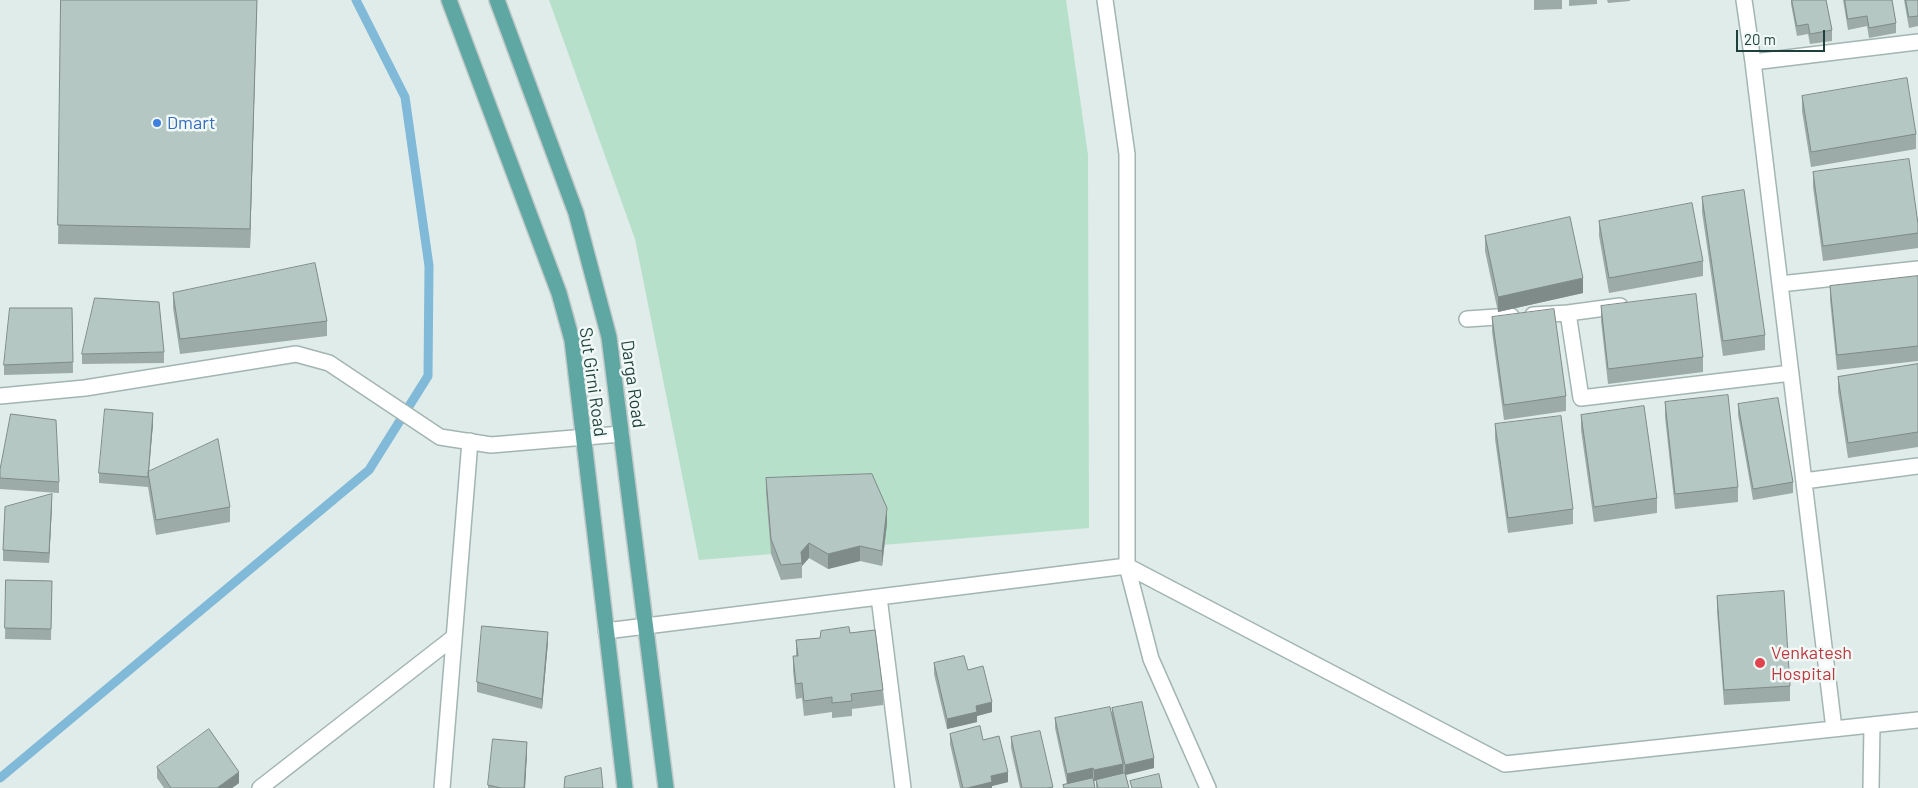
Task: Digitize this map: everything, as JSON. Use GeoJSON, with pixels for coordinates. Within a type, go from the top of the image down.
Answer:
{"type":"FeatureCollection","features":[{"type":"Feature","properties":{"kind":"main road","name":"Sut Girni Road"},"geometry":{"type":"LineString","coordinates":[[449,0],[559,293],[572,340],[625,788]]}},
{"type":"Feature","properties":{"kind":"main road","name":"Darga Road"},"geometry":{"type":"LineString","coordinates":[[497,0],[576,213],[608,337],[666,788]]}},
{"type":"Feature","properties":{"kind":"street"},"geometry":{"type":"LineString","coordinates":[[1105,0],[1127,154],[1127,566],[1151,659],[1208,788]]}},
{"type":"Feature","properties":{"kind":"street"},"geometry":{"type":"LineString","coordinates":[[1744,0],[1834,729]]}},
{"type":"Feature","properties":{"kind":"street"},"geometry":{"type":"LineString","coordinates":[[1753,62],[1918,42]]}},
{"type":"Feature","properties":{"kind":"street"},"geometry":{"type":"LineString","coordinates":[[1780,284],[1918,269]]}},
{"type":"Feature","properties":{"kind":"street"},"geometry":{"type":"LineString","coordinates":[[1467,319],[1568,313],[1633,304]]}},
{"type":"Feature","properties":{"kind":"street"},"geometry":{"type":"LineString","coordinates":[[1568,313],[1581,398],[1791,373]]}},
{"type":"Feature","properties":{"kind":"street"},"geometry":{"type":"LineString","coordinates":[[0,396],[85,388],[296,354],[329,364],[440,437],[491,444],[621,434]]}},
{"type":"Feature","properties":{"kind":"street"},"geometry":{"type":"LineString","coordinates":[[442,788],[470,441]]}},
{"type":"Feature","properties":{"kind":"street"},"geometry":{"type":"LineString","coordinates":[[1804,481],[1918,466]]}},
{"type":"Feature","properties":{"kind":"street"},"geometry":{"type":"LineString","coordinates":[[606,631],[1127,566],[1505,764],[1918,720]]}},
{"type":"Feature","properties":{"kind":"street"},"geometry":{"type":"LineString","coordinates":[[879,597],[903,788]]}},
{"type":"Feature","properties":{"kind":"street"},"geometry":{"type":"LineString","coordinates":[[260,788],[454,637]]}},
{"type":"Feature","properties":{"kind":"street"},"geometry":{"type":"LineString","coordinates":[[1871,788],[1872,725]]}},
{"type":"Feature","properties":{"kind":"green space"},"geometry":{"type":"Polygon","coordinates":[[[549,0],[1066,0],[1088,155],[1089,528],[699,560],[635,239],[549,0]]]}},
{"type":"Feature","properties":{"kind":"building","name":"Dmart"},"geometry":{"type":"Polygon","coordinates":[[[61,0],[257,0],[250,229],[58,225],[61,0]]]}},
{"type":"Feature","properties":{"kind":"building"},"geometry":{"type":"Polygon","coordinates":[[[1792,0],[1826,0],[1832,30],[1810,34],[1808,24],[1797,26],[1792,0]]]}},
{"type":"Feature","properties":{"kind":"building"},"geometry":{"type":"Polygon","coordinates":[[[1845,0],[1892,0],[1896,23],[1869,28],[1867,16],[1848,19],[1845,0]]]}},
{"type":"Feature","properties":{"kind":"building"},"geometry":{"type":"Polygon","coordinates":[[[1906,0],[1918,0],[1918,16],[1909,17],[1906,0]]]}},
{"type":"Feature","properties":{"kind":"building"},"geometry":{"type":"Polygon","coordinates":[[[1907,78],[1916,134],[1811,152],[1802,96],[1907,78]]]}},
{"type":"Feature","properties":{"kind":"building"},"geometry":{"type":"Polygon","coordinates":[[[1909,159],[1918,233],[1823,246],[1813,172],[1909,159]]]}},
{"type":"Feature","properties":{"kind":"building"},"geometry":{"type":"Polygon","coordinates":[[[1744,190],[1765,335],[1723,341],[1702,197],[1744,190]]]}},
{"type":"Feature","properties":{"kind":"building"},"geometry":{"type":"Polygon","coordinates":[[[1692,203],[1703,261],[1609,278],[1599,221],[1692,203]]]}},
{"type":"Feature","properties":{"kind":"building"},"geometry":{"type":"Polygon","coordinates":[[[1570,217],[1583,278],[1498,297],[1485,236],[1570,217]]]}},
{"type":"Feature","properties":{"kind":"building"},"geometry":{"type":"Polygon","coordinates":[[[315,263],[327,321],[180,339],[173,293],[315,263]]]}},
{"type":"Feature","properties":{"kind":"building"},"geometry":{"type":"Polygon","coordinates":[[[1918,276],[1918,346],[1837,355],[1830,286],[1918,276]]]}},
{"type":"Feature","properties":{"kind":"building"},"geometry":{"type":"Polygon","coordinates":[[[1696,294],[1703,357],[1608,369],[1601,306],[1696,294]]]}},
{"type":"Feature","properties":{"kind":"building"},"geometry":{"type":"Polygon","coordinates":[[[95,298],[159,302],[164,352],[82,354],[95,298]]]}},
{"type":"Feature","properties":{"kind":"building"},"geometry":{"type":"Polygon","coordinates":[[[10,308],[72,308],[73,362],[4,365],[10,308]]]}},
{"type":"Feature","properties":{"kind":"building"},"geometry":{"type":"Polygon","coordinates":[[[1554,309],[1566,396],[1504,405],[1492,317],[1554,309]]]}},
{"type":"Feature","properties":{"kind":"building"},"geometry":{"type":"Polygon","coordinates":[[[1918,364],[1918,432],[1848,443],[1838,377],[1918,364]]]}},
{"type":"Feature","properties":{"kind":"building"},"geometry":{"type":"Polygon","coordinates":[[[1728,395],[1738,487],[1675,494],[1665,402],[1728,395]]]}},
{"type":"Feature","properties":{"kind":"building"},"geometry":{"type":"Polygon","coordinates":[[[1778,398],[1793,482],[1753,489],[1738,404],[1778,398]]]}},
{"type":"Feature","properties":{"kind":"building"},"geometry":{"type":"Polygon","coordinates":[[[1644,406],[1657,498],[1594,507],[1581,415],[1644,406]]]}},
{"type":"Feature","properties":{"kind":"building"},"geometry":{"type":"Polygon","coordinates":[[[105,409],[153,413],[148,477],[99,473],[105,409]]]}},
{"type":"Feature","properties":{"kind":"building"},"geometry":{"type":"Polygon","coordinates":[[[11,414],[56,420],[59,482],[0,478],[11,414]]]}},
{"type":"Feature","properties":{"kind":"building"},"geometry":{"type":"Polygon","coordinates":[[[1561,416],[1573,509],[1508,518],[1495,424],[1561,416]]]}},
{"type":"Feature","properties":{"kind":"building"},"geometry":{"type":"Polygon","coordinates":[[[218,439],[230,507],[156,520],[148,472],[218,439]]]}},
{"type":"Feature","properties":{"kind":"building"},"geometry":{"type":"Polygon","coordinates":[[[872,474],[887,508],[882,551],[860,546],[828,554],[809,543],[801,552],[802,563],[781,565],[771,539],[766,478],[872,474]]]}},
{"type":"Feature","properties":{"kind":"building"},"geometry":{"type":"Polygon","coordinates":[[[52,494],[49,553],[3,550],[5,507],[52,494]]]}},
{"type":"Feature","properties":{"kind":"building"},"geometry":{"type":"Polygon","coordinates":[[[6,580],[52,581],[51,629],[5,628],[6,580]]]}},
{"type":"Feature","properties":{"kind":"building"},"geometry":{"type":"Polygon","coordinates":[[[1784,591],[1790,686],[1724,690],[1717,596],[1784,591]]]}},
{"type":"Feature","properties":{"kind":"building"},"geometry":{"type":"Polygon","coordinates":[[[482,626],[548,632],[542,699],[477,682],[482,626]]]}},
{"type":"Feature","properties":{"kind":"building"},"geometry":{"type":"Polygon","coordinates":[[[849,627],[850,633],[875,630],[883,690],[851,694],[852,701],[832,703],[832,697],[804,701],[802,683],[796,684],[793,656],[798,656],[796,640],[820,638],[821,631],[849,627]]]}},
{"type":"Feature","properties":{"kind":"building"},"geometry":{"type":"Polygon","coordinates":[[[964,656],[968,670],[983,666],[992,702],[976,706],[977,712],[947,719],[934,663],[964,656]]]}},
{"type":"Feature","properties":{"kind":"building"},"geometry":{"type":"Polygon","coordinates":[[[1142,702],[1154,758],[1125,765],[1112,708],[1142,702]]]}},
{"type":"Feature","properties":{"kind":"building"},"geometry":{"type":"Polygon","coordinates":[[[1110,707],[1123,764],[1067,774],[1055,718],[1110,707]]]}},
{"type":"Feature","properties":{"kind":"building"},"geometry":{"type":"Polygon","coordinates":[[[980,726],[983,740],[999,736],[1008,772],[991,776],[992,782],[963,788],[950,734],[980,726]]]}},
{"type":"Feature","properties":{"kind":"building"},"geometry":{"type":"Polygon","coordinates":[[[209,729],[239,772],[217,788],[171,788],[157,767],[209,729]]]}},
{"type":"Feature","properties":{"kind":"building"},"geometry":{"type":"Polygon","coordinates":[[[1040,731],[1053,787],[1022,788],[1011,737],[1040,731]]]}},
{"type":"Feature","properties":{"kind":"building"},"geometry":{"type":"Polygon","coordinates":[[[493,739],[527,742],[524,788],[501,788],[488,785],[493,739]]]}},
{"type":"Feature","properties":{"kind":"building"},"geometry":{"type":"Polygon","coordinates":[[[601,768],[603,788],[564,788],[565,777],[601,768]]]}},
{"type":"Feature","properties":{"kind":"building"},"geometry":{"type":"Polygon","coordinates":[[[1125,773],[1129,788],[1098,788],[1096,780],[1125,773]]]}},
{"type":"Feature","properties":{"kind":"building"},"geometry":{"type":"Polygon","coordinates":[[[1159,774],[1162,788],[1132,788],[1130,781],[1159,774]]]}},
{"type":"Feature","properties":{"kind":"building"},"geometry":{"type":"Polygon","coordinates":[[[1093,778],[1095,788],[1064,788],[1063,785],[1093,778]]]}},
{"type":"Feature","properties":{"kind":"waterway"},"geometry":{"type":"LineString","coordinates":[[0,778],[369,470],[428,376],[429,266],[405,97],[356,0]]}},
{"type":"Feature","properties":{"kind":"place","name":"Dmart"},"geometry":{"type":"Point","coordinates":[157,123]}},
{"type":"Feature","properties":{"kind":"place","name":"Venkatesh Hospital"},"geometry":{"type":"Point","coordinates":[1760,663]}}]}
